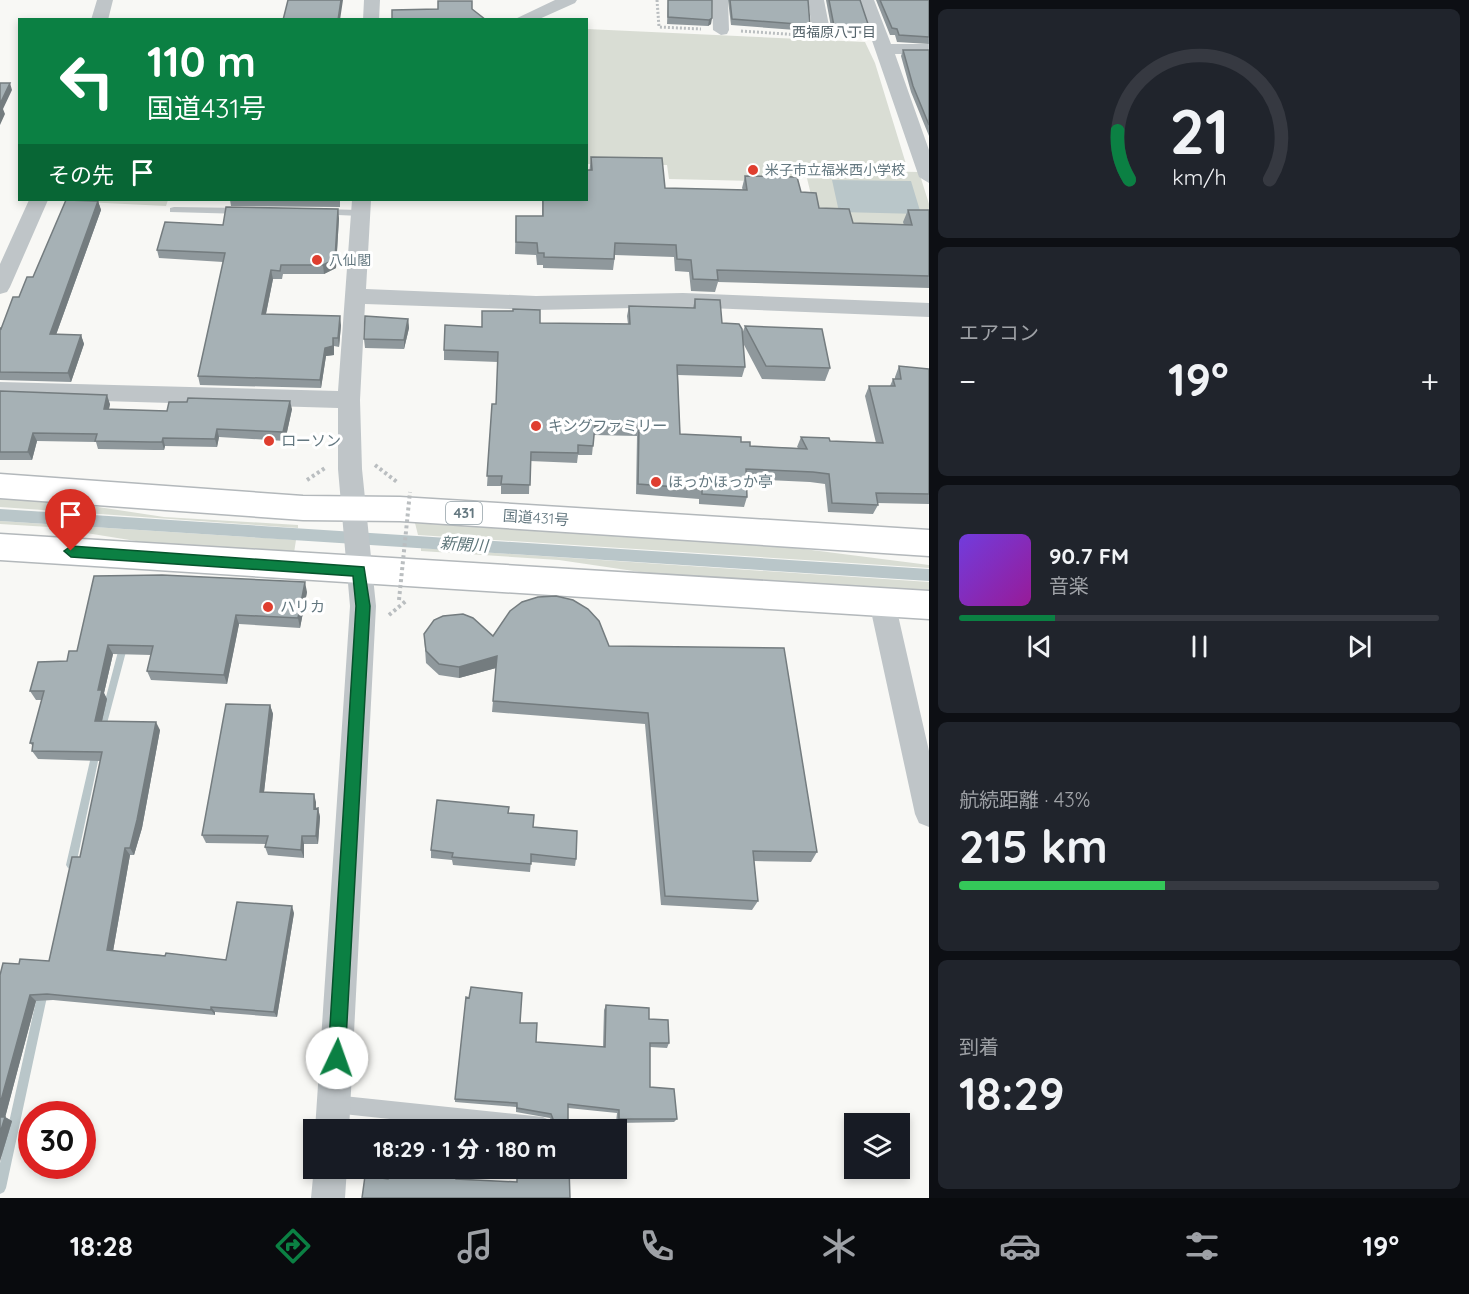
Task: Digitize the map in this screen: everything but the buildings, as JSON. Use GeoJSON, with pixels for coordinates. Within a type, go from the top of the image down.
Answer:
{"type":"FeatureCollection","features":[{"type":"Feature","properties":{"kind":"highway","name":"国道431号"},"geometry":{"type":"LineString","coordinates":[[0,486],[354,512],[929,543]]}},
{"type":"Feature","properties":{"kind":"highway"},"geometry":{"type":"LineString","coordinates":[[0,547],[359,564],[929,605]]}},
{"type":"Feature","properties":{"kind":"street"},"geometry":{"type":"LineString","coordinates":[[100,18],[105,0]]}},
{"type":"Feature","properties":{"kind":"street"},"geometry":{"type":"LineString","coordinates":[[370,18],[372,0]]}},
{"type":"Feature","properties":{"kind":"street"},"geometry":{"type":"LineString","coordinates":[[526,18],[569,0]]}},
{"type":"Feature","properties":{"kind":"street"},"geometry":{"type":"LineString","coordinates":[[720,0],[721,30]]}},
{"type":"Feature","properties":{"kind":"street"},"geometry":{"type":"LineString","coordinates":[[816,0],[822,36]]}},
{"type":"Feature","properties":{"kind":"street"},"geometry":{"type":"LineString","coordinates":[[866,0],[929,177]]}},
{"type":"Feature","properties":{"kind":"street"},"geometry":{"type":"LineString","coordinates":[[885,49],[929,50]]}},
{"type":"Feature","properties":{"kind":"street"},"geometry":{"type":"LineString","coordinates":[[905,109],[929,109]]}},
{"type":"Feature","properties":{"kind":"street"},"geometry":{"type":"LineString","coordinates":[[0,287],[38,201]]}},
{"type":"Feature","properties":{"kind":"street"},"geometry":{"type":"LineString","coordinates":[[333,1117],[363,606],[350,469],[349,400],[360,206]]}},
{"type":"Feature","properties":{"kind":"street"},"geometry":{"type":"LineString","coordinates":[[354,296],[536,303],[683,300],[929,310]]}},
{"type":"Feature","properties":{"kind":"street"},"geometry":{"type":"LineString","coordinates":[[0,390],[349,400]]}},
{"type":"Feature","properties":{"kind":"street"},"geometry":{"type":"LineString","coordinates":[[882,602],[929,814]]}},
{"type":"Feature","properties":{"kind":"street"},"geometry":{"type":"LineString","coordinates":[[328,1198],[329,1179]]}},
{"type":"Feature","properties":{"kind":"lane"},"geometry":{"type":"LineString","coordinates":[[313,212],[360,206]]}},
{"type":"Feature","properties":{"kind":"lane"},"geometry":{"type":"LineString","coordinates":[[174,210],[255,211]]}},
{"type":"Feature","properties":{"kind":"lane"},"geometry":{"type":"LineString","coordinates":[[333,1117],[386,1119]]}},
{"type":"Feature","properties":{"kind":"path"},"geometry":{"type":"LineString","coordinates":[[657,0],[659,27],[822,36]]}},
{"type":"Feature","properties":{"kind":"path"},"geometry":{"type":"LineString","coordinates":[[370,462],[375,474]]}},
{"type":"Feature","properties":{"kind":"path"},"geometry":{"type":"LineString","coordinates":[[378,467],[410,492],[399,600]]}},
{"type":"Feature","properties":{"kind":"path"},"geometry":{"type":"LineString","coordinates":[[401,494],[416,495]]}},
{"type":"Feature","properties":{"kind":"path"},"geometry":{"type":"LineString","coordinates":[[386,623],[388,616],[399,605],[412,597]]}},
{"type":"Feature","properties":{"kind":"shaded area"},"geometry":{"type":"Polygon","coordinates":[[[588,29],[865,42],[875,63],[906,164],[790,163],[793,182],[669,179],[667,165],[588,164],[588,29]]]}},
{"type":"Feature","properties":{"kind":"shaded area"},"geometry":{"type":"Polygon","coordinates":[[[805,170],[919,172],[929,204],[929,231],[812,230],[813,203],[805,170]]]}},
{"type":"Feature","properties":{"kind":"shaded area"},"geometry":{"type":"Polygon","coordinates":[[[64,201],[168,201],[166,206],[64,201]]]}},
{"type":"Feature","properties":{"kind":"shaded area"},"geometry":{"type":"Polygon","coordinates":[[[0,497],[52,500],[164,517],[298,525],[298,528],[0,507],[0,497]]]}},
{"type":"Feature","properties":{"kind":"shaded area"},"geometry":{"type":"Polygon","coordinates":[[[0,521],[296,540],[294,553],[167,546],[49,527],[0,524],[0,521]]]}},
{"type":"Feature","properties":{"kind":"shaded area"},"geometry":{"type":"Polygon","coordinates":[[[415,523],[788,547],[929,565],[929,568],[418,535],[415,523]]]}},
{"type":"Feature","properties":{"kind":"shaded area"},"geometry":{"type":"Polygon","coordinates":[[[421,548],[929,582],[929,593],[681,578],[559,560],[421,551],[421,548]]]}},
{"type":"Feature","properties":{"kind":"water"},"geometry":{"type":"Polygon","coordinates":[[[832,180],[911,181],[921,214],[839,212],[832,180]]]}},
{"type":"Feature","properties":{"kind":"water","name":"新開川"},"geometry":{"type":"Polygon","coordinates":[[[0,509],[929,569],[929,581],[0,521],[0,509]]]}},
{"type":"Feature","properties":{"kind":"waterway"},"geometry":{"type":"LineString","coordinates":[[101,731],[124,644]]}},
{"type":"Feature","properties":{"kind":"waterway"},"geometry":{"type":"LineString","coordinates":[[71,865],[96,752]]}},
{"type":"Feature","properties":{"kind":"waterway"},"geometry":{"type":"LineString","coordinates":[[0,1188],[43,992]]}},
{"type":"Feature","properties":{"kind":"place","name":"米子市立福米西小学校"},"geometry":{"type":"Point","coordinates":[753,170]}},
{"type":"Feature","properties":{"kind":"place","name":"八仙閣"},"geometry":{"type":"Point","coordinates":[317,260]}},
{"type":"Feature","properties":{"kind":"place","name":"キングファミリー"},"geometry":{"type":"Point","coordinates":[536,426]}},
{"type":"Feature","properties":{"kind":"place","name":"ローソン"},"geometry":{"type":"Point","coordinates":[269,441]}},
{"type":"Feature","properties":{"kind":"place","name":"ほっかほっか亭"},"geometry":{"type":"Point","coordinates":[656,482]}},
{"type":"Feature","properties":{"kind":"place","name":"ハリカ"},"geometry":{"type":"Point","coordinates":[268,607]}},
{"type":"Feature","properties":{"kind":"district","name":"西福原八丁目"},"geometry":{"type":"Point","coordinates":[834,32]}},
{"type":"Feature","properties":{"kind":"route"},"geometry":{"type":"LineString","coordinates":[[71,551],[359,570],[363,606],[337,1058]]}}]}
